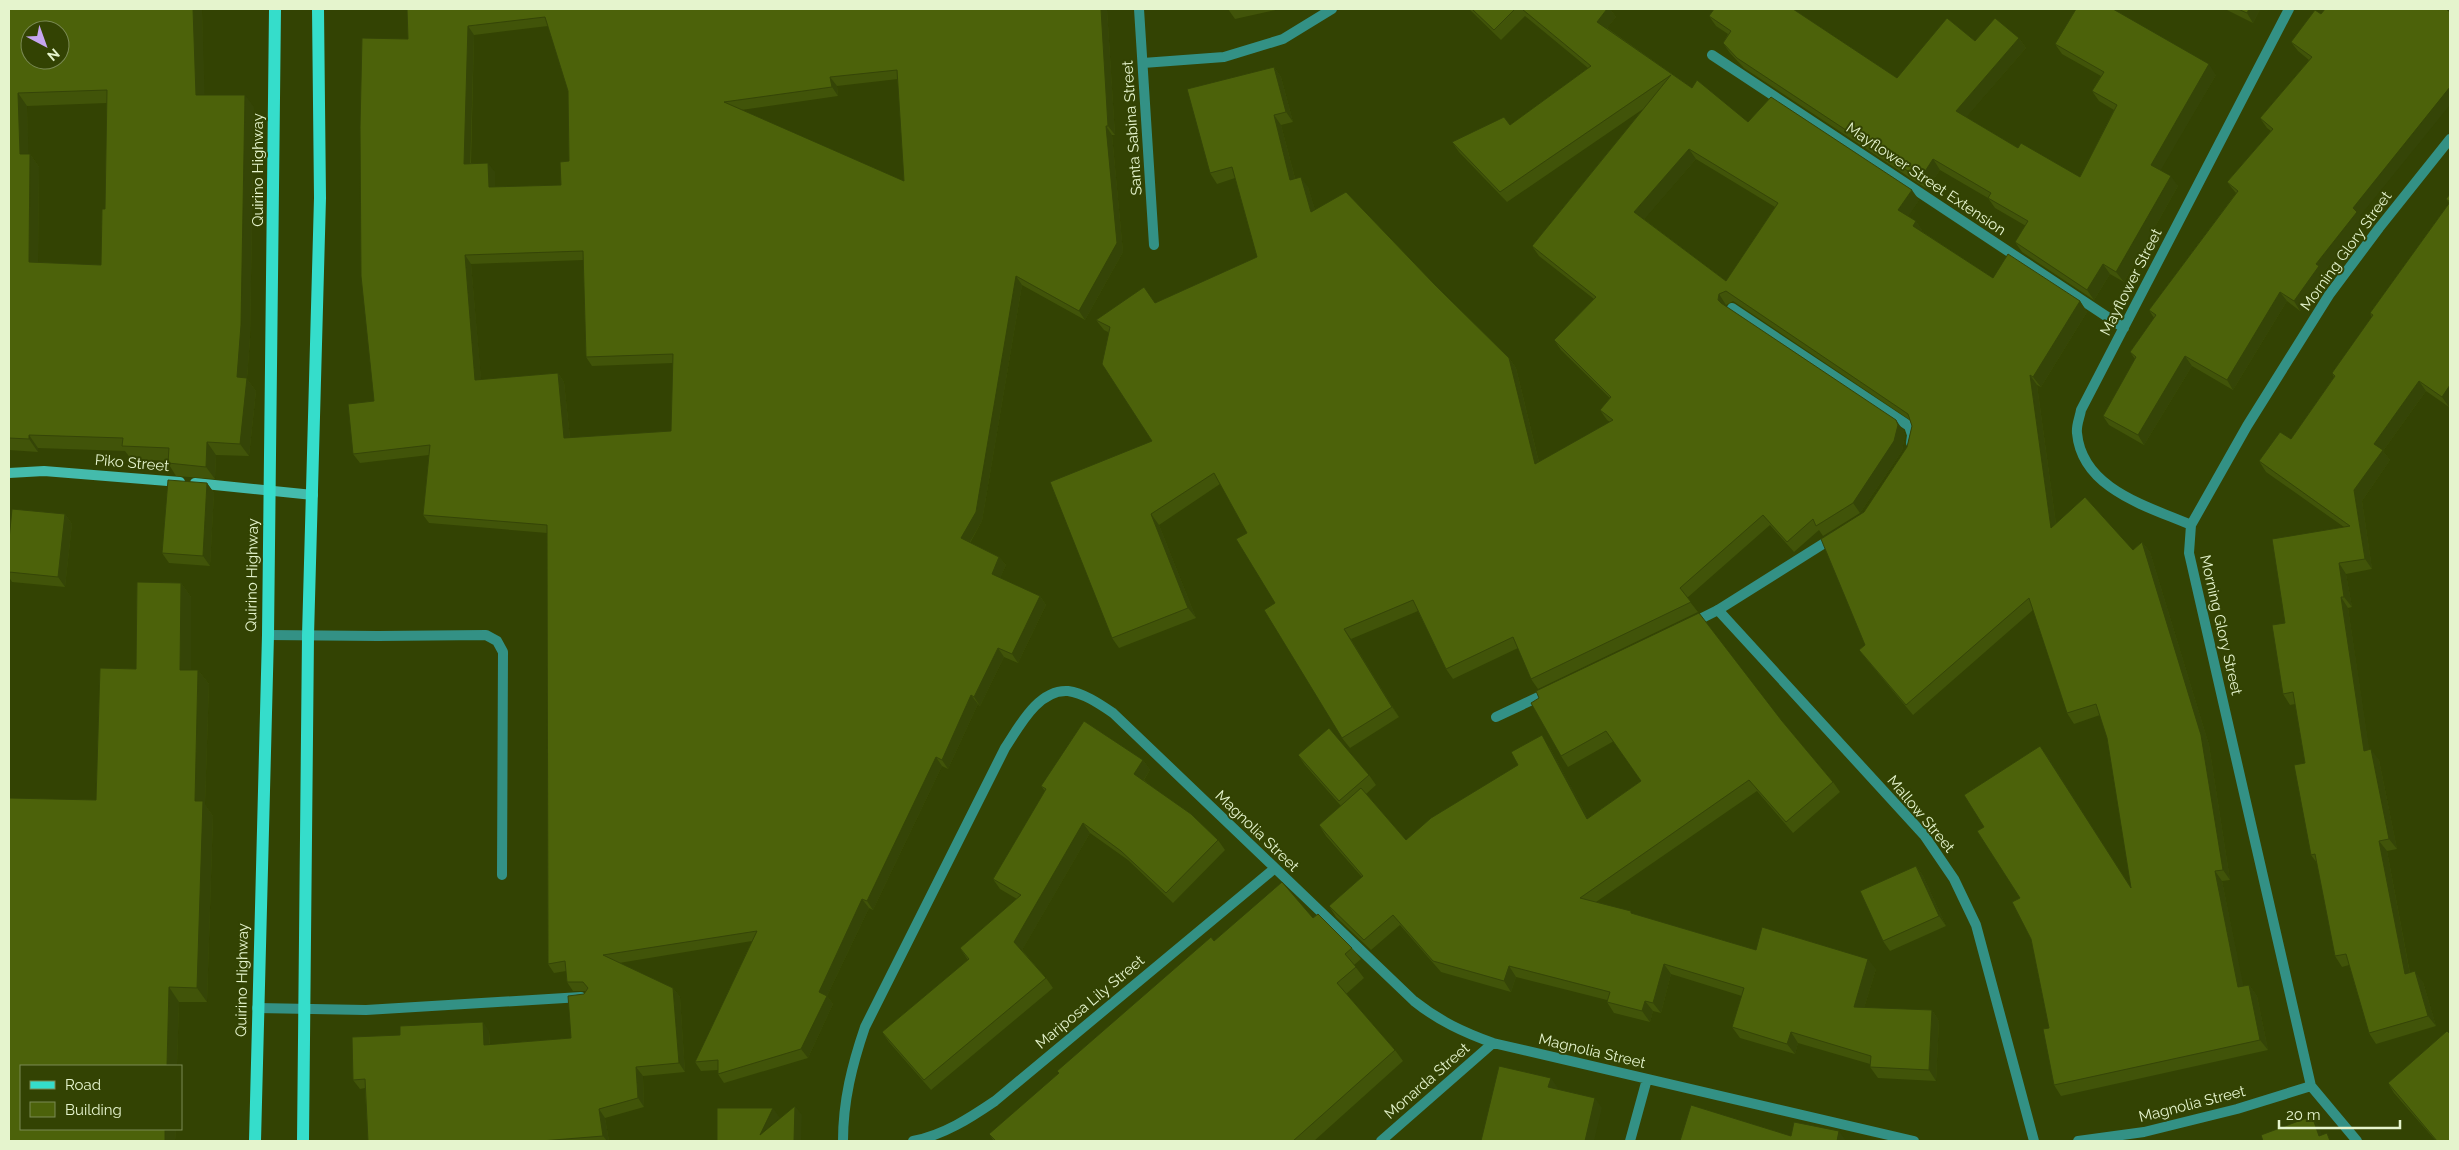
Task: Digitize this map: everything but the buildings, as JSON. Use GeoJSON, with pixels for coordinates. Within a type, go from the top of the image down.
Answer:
{"type":"FeatureCollection","features":[{"type":"Feature","properties":{"kind":"main road","name":"Quirino Highway"},"geometry":{"type":"LineString","coordinates":[[255,1141],[268,635],[275,9]]}},
{"type":"Feature","properties":{"kind":"main road"},"geometry":{"type":"LineString","coordinates":[[303,1141],[308,636],[320,198],[318,9]]}},
{"type":"Feature","properties":{"kind":"street","name":"Santa Sabina Street"},"geometry":{"type":"LineString","coordinates":[[1139,9],[1154,246]]}},
{"type":"Feature","properties":{"kind":"street"},"geometry":{"type":"LineString","coordinates":[[1143,63],[1224,56],[1283,39],[1332,9]]}},
{"type":"Feature","properties":{"kind":"street","name":"Mayflower Street"},"geometry":{"type":"LineString","coordinates":[[2191,524],[2121,495],[2096,476],[2082,458],[2076,431],[2081,410],[2289,9]]}},
{"type":"Feature","properties":{"kind":"street","name":"Mayflower Street Extension"},"geometry":{"type":"LineString","coordinates":[[1712,55],[2124,328]]}},
{"type":"Feature","properties":{"kind":"street","name":"Morning Glory Street"},"geometry":{"type":"LineString","coordinates":[[2357,1141],[2310,1086],[2189,553],[2191,524],[2247,426],[2329,295],[2379,228],[2450,139]]}},
{"type":"Feature","properties":{"kind":"street"},"geometry":{"type":"LineString","coordinates":[[1732,308],[1909,426],[1912,435],[1908,454]]}},
{"type":"Feature","properties":{"kind":"street","name":"Piko Street"},"geometry":{"type":"LineString","coordinates":[[9,473],[44,471],[313,495]]}},
{"type":"Feature","properties":{"kind":"street"},"geometry":{"type":"LineString","coordinates":[[1683,628],[1718,610],[1840,533]]}},
{"type":"Feature","properties":{"kind":"street","name":"Mallow Street"},"geometry":{"type":"LineString","coordinates":[[1718,610],[1924,835],[1954,879],[1976,925],[2034,1141]]}},
{"type":"Feature","properties":{"kind":"street"},"geometry":{"type":"LineString","coordinates":[[268,635],[486,635],[497,641],[503,652],[502,875]]}},
{"type":"Feature","properties":{"kind":"street"},"geometry":{"type":"LineString","coordinates":[[1496,717],[1558,687]]}},
{"type":"Feature","properties":{"kind":"street","name":"Magnolia Street"},"geometry":{"type":"LineString","coordinates":[[843,1141],[847,1089],[854,1059],[865,1027],[1005,748],[1028,714],[1048,695],[1068,691],[1092,700],[1114,713],[1414,1001],[1436,1018],[1462,1032],[1493,1043],[1914,1141]]}},
{"type":"Feature","properties":{"kind":"street","name":"Mariposa Lily Street"},"geometry":{"type":"LineString","coordinates":[[913,1141],[964,1122],[995,1101],[1275,868]]}},
{"type":"Feature","properties":{"kind":"street"},"geometry":{"type":"LineString","coordinates":[[257,1008],[366,1010],[587,997]]}},
{"type":"Feature","properties":{"kind":"street","name":"Monarda Street"},"geometry":{"type":"LineString","coordinates":[[1382,1141],[1493,1043]]}},
{"type":"Feature","properties":{"kind":"street"},"geometry":{"type":"LineString","coordinates":[[1630,1141],[1647,1079]]}},
{"type":"Feature","properties":{"kind":"street","name":"Magnolia Street"},"geometry":{"type":"LineString","coordinates":[[2078,1141],[2144,1132],[2237,1109],[2310,1086]]}}]}
